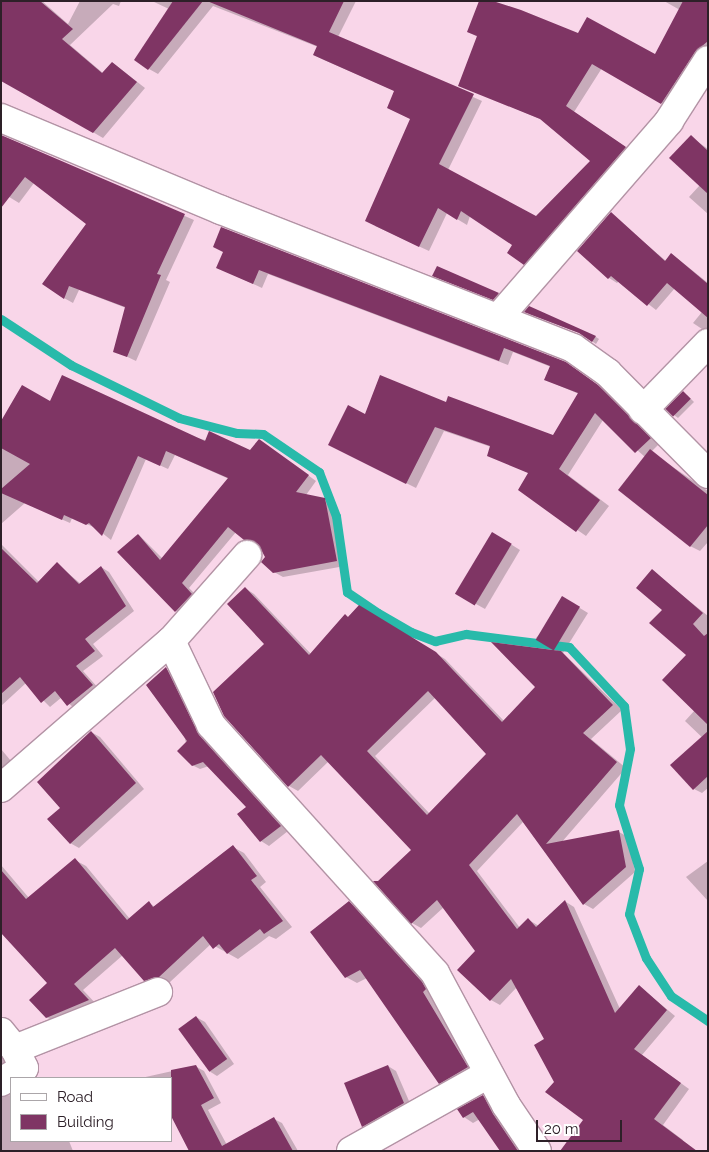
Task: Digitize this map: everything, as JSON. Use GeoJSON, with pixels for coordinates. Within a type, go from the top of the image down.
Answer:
{"type":"FeatureCollection","features":[{"type":"Feature","properties":{"kind":"street"},"geometry":{"type":"LineString","coordinates":[[498,318],[669,121],[708,60]]}},
{"type":"Feature","properties":{"kind":"street"},"geometry":{"type":"LineString","coordinates":[[1,118],[221,210],[574,348],[608,373],[708,474]]}},
{"type":"Feature","properties":{"kind":"street"},"geometry":{"type":"LineString","coordinates":[[643,410],[708,344]]}},
{"type":"Feature","properties":{"kind":"street"},"geometry":{"type":"LineString","coordinates":[[1,788],[41,757],[171,641],[247,555]]}},
{"type":"Feature","properties":{"kind":"street"},"geometry":{"type":"LineString","coordinates":[[171,641],[211,725],[434,972],[488,1074],[537,1151]]}},
{"type":"Feature","properties":{"kind":"street"},"geometry":{"type":"LineString","coordinates":[[1,1082],[24,1068],[8,1040],[158,992]]}},
{"type":"Feature","properties":{"kind":"street"},"geometry":{"type":"LineString","coordinates":[[351,1151],[488,1074]]}},
{"type":"Feature","properties":{"kind":"building"},"geometry":{"type":"Polygon","coordinates":[[[1,1],[40,1],[73,29],[62,39],[102,73],[112,62],[137,82],[93,133],[1,81],[1,1]]]}},
{"type":"Feature","properties":{"kind":"building"},"geometry":{"type":"Polygon","coordinates":[[[173,1],[203,1],[148,70],[134,60],[173,1]]]}},
{"type":"Feature","properties":{"kind":"building"},"geometry":{"type":"Polygon","coordinates":[[[207,1],[344,1],[329,32],[474,94],[439,164],[536,216],[590,161],[540,119],[458,86],[477,36],[467,32],[479,1],[493,1],[521,10],[578,33],[587,17],[655,54],[683,1],[708,1],[708,41],[695,52],[661,104],[592,64],[566,106],[626,147],[524,265],[507,253],[512,245],[461,211],[457,220],[438,208],[419,247],[365,221],[410,119],[387,108],[394,91],[313,55],[317,46],[207,1]]]}},
{"type":"Feature","properties":{"kind":"building"},"geometry":{"type":"Polygon","coordinates":[[[1,135],[185,214],[157,274],[161,275],[127,357],[113,352],[125,307],[69,286],[64,299],[42,284],[86,224],[25,177],[1,208],[1,135]]]}},
{"type":"Feature","properties":{"kind":"building"},"geometry":{"type":"Polygon","coordinates":[[[691,135],[708,151],[708,194],[669,158],[691,135]]]}},
{"type":"Feature","properties":{"kind":"building"},"geometry":{"type":"Polygon","coordinates":[[[611,212],[665,261],[671,253],[708,284],[708,318],[667,283],[647,306],[611,276],[608,279],[577,251],[611,212]]]}},
{"type":"Feature","properties":{"kind":"building"},"geometry":{"type":"Polygon","coordinates":[[[221,227],[566,362],[598,385],[651,438],[635,453],[595,413],[559,469],[600,500],[576,532],[518,490],[528,473],[487,456],[490,446],[435,427],[406,484],[328,445],[348,405],[365,414],[380,375],[446,402],[448,396],[553,435],[578,393],[544,380],[550,366],[504,348],[499,361],[259,270],[253,284],[216,268],[223,252],[213,247],[221,227]]]}},
{"type":"Feature","properties":{"kind":"building"},"geometry":{"type":"Polygon","coordinates":[[[437,266],[499,293],[493,300],[432,276],[437,266]]]}},
{"type":"Feature","properties":{"kind":"building"},"geometry":{"type":"Polygon","coordinates":[[[529,306],[596,336],[592,342],[579,333],[524,312],[529,306]]]}},
{"type":"Feature","properties":{"kind":"building"},"geometry":{"type":"Polygon","coordinates":[[[62,375],[205,441],[209,431],[250,450],[259,439],[309,475],[296,492],[325,498],[337,561],[273,573],[261,562],[265,557],[258,544],[244,540],[228,527],[182,583],[192,594],[175,612],[117,552],[138,534],[160,560],[228,478],[166,451],[160,466],[138,456],[102,536],[89,523],[86,525],[64,515],[62,520],[1,493],[1,489],[30,464],[1,448],[1,421],[22,385],[50,401],[62,375]]]}},
{"type":"Feature","properties":{"kind":"building"},"geometry":{"type":"Polygon","coordinates":[[[683,391],[691,399],[673,416],[665,409],[683,391]]]}},
{"type":"Feature","properties":{"kind":"building"},"geometry":{"type":"Polygon","coordinates":[[[650,449],[708,495],[708,525],[690,547],[618,490],[650,449]]]}},
{"type":"Feature","properties":{"kind":"building"},"geometry":{"type":"Polygon","coordinates":[[[492,532],[512,544],[475,606],[455,594],[492,532]]]}},
{"type":"Feature","properties":{"kind":"building"},"geometry":{"type":"Polygon","coordinates":[[[1,548],[37,583],[57,562],[79,584],[101,566],[126,606],[85,639],[95,651],[76,666],[93,685],[67,706],[55,691],[41,703],[20,677],[1,694],[1,548]]]}},
{"type":"Feature","properties":{"kind":"building"},"geometry":{"type":"Polygon","coordinates":[[[652,569],[703,613],[693,624],[704,636],[708,633],[708,725],[662,680],[686,655],[649,623],[662,610],[636,588],[652,569]]]}},
{"type":"Feature","properties":{"kind":"building"},"geometry":{"type":"Polygon","coordinates":[[[245,587],[309,655],[345,614],[348,617],[359,605],[436,652],[502,722],[535,687],[491,642],[561,651],[613,705],[583,733],[617,762],[546,844],[619,830],[626,867],[583,905],[517,814],[469,865],[517,929],[528,918],[536,927],[565,900],[615,1013],[639,985],[667,1010],[634,1049],[681,1083],[654,1119],[697,1151],[560,1151],[583,1120],[545,1092],[554,1082],[534,1045],[544,1039],[511,979],[490,1001],[457,970],[475,951],[437,900],[411,924],[373,881],[378,881],[411,850],[321,755],[288,787],[224,716],[213,692],[264,644],[227,604],[245,587]],[[428,691],[367,751],[427,815],[486,754],[428,691]]]}},
{"type":"Feature","properties":{"kind":"building"},"geometry":{"type":"Polygon","coordinates":[[[562,596],[580,607],[554,651],[536,640],[562,596]]]}},
{"type":"Feature","properties":{"kind":"building"},"geometry":{"type":"Polygon","coordinates":[[[166,667],[199,735],[281,826],[260,842],[237,814],[246,807],[203,762],[192,766],[177,751],[187,741],[146,685],[166,667]]]}},
{"type":"Feature","properties":{"kind":"building"},"geometry":{"type":"Polygon","coordinates":[[[91,731],[136,783],[70,844],[47,819],[60,808],[37,782],[91,731]]]}},
{"type":"Feature","properties":{"kind":"building"},"geometry":{"type":"Polygon","coordinates":[[[708,731],[708,776],[693,790],[670,765],[708,731]]]}},
{"type":"Feature","properties":{"kind":"building"},"geometry":{"type":"Polygon","coordinates":[[[233,845],[257,876],[251,880],[283,921],[264,934],[260,929],[227,954],[219,944],[213,949],[203,936],[159,977],[144,981],[115,948],[74,984],[89,1000],[46,1018],[29,1000],[47,983],[1,933],[1,870],[26,899],[75,858],[127,920],[149,901],[153,907],[233,845]]]}},
{"type":"Feature","properties":{"kind":"building"},"geometry":{"type":"Polygon","coordinates":[[[349,901],[422,982],[426,989],[423,992],[468,1067],[439,1084],[360,970],[345,978],[310,932],[349,901]]]}},
{"type":"Feature","properties":{"kind":"building"},"geometry":{"type":"Polygon","coordinates":[[[196,1016],[227,1059],[209,1072],[178,1029],[196,1016]]]}},
{"type":"Feature","properties":{"kind":"building"},"geometry":{"type":"Polygon","coordinates":[[[196,1065],[214,1098],[201,1105],[222,1146],[274,1117],[293,1151],[189,1151],[172,1118],[171,1070],[196,1065]]]}},
{"type":"Feature","properties":{"kind":"building"},"geometry":{"type":"Polygon","coordinates":[[[388,1065],[404,1103],[362,1127],[344,1083],[388,1065]]]}},
{"type":"Feature","properties":{"kind":"building"},"geometry":{"type":"Polygon","coordinates":[[[483,1095],[493,1114],[518,1151],[500,1151],[473,1112],[463,1118],[457,1109],[483,1095]]]}},
{"type":"Feature","properties":{"kind":"waterway"},"geometry":{"type":"LineString","coordinates":[[1,319],[71,365],[179,418],[237,433],[263,434],[319,472],[336,516],[347,592],[378,613],[411,632],[435,641],[466,634],[569,647],[624,706],[630,749],[619,805],[639,869],[629,914],[646,958],[671,996],[708,1021]]}}]}
